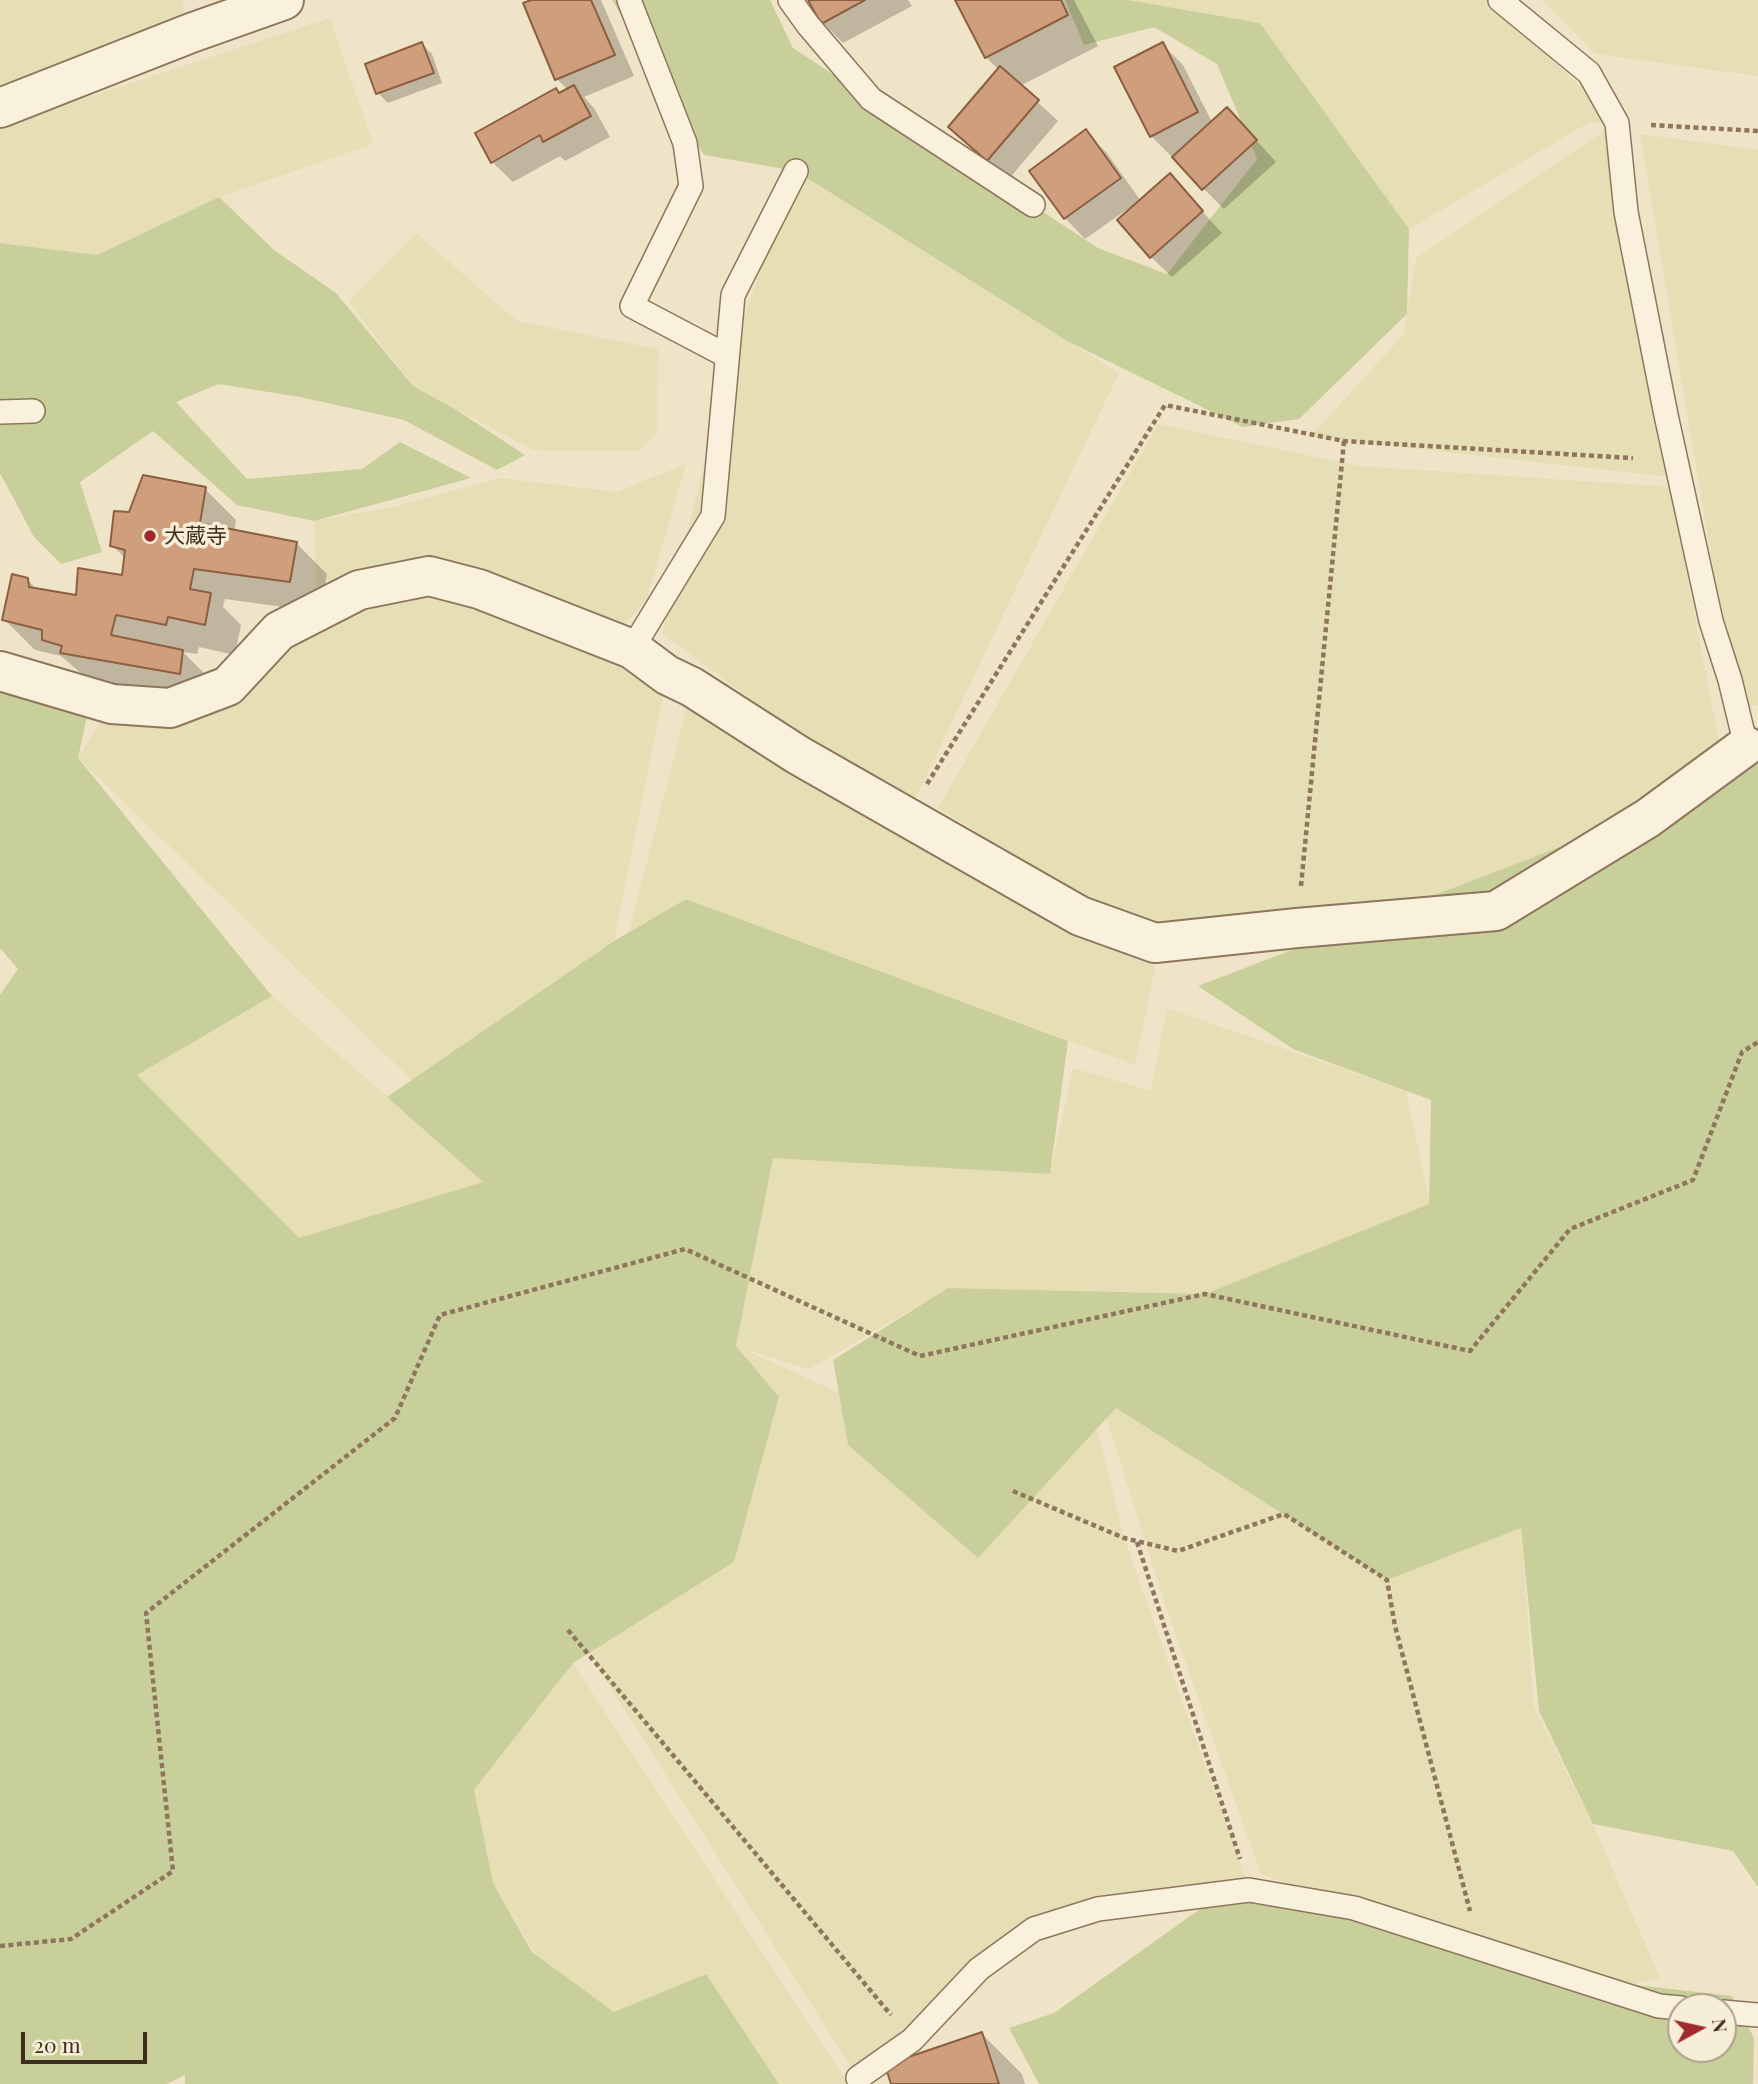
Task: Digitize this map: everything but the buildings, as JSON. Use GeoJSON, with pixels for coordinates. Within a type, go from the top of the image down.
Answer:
{"type":"FeatureCollection","features":[{"type":"Feature","properties":{"kind":"street"},"geometry":{"type":"LineString","coordinates":[[0,108],[191,33],[284,0]]}},
{"type":"Feature","properties":{"kind":"street"},"geometry":{"type":"LineString","coordinates":[[0,671],[112,704],[170,708],[228,686],[279,631],[349,595],[359,590],[429,576],[479,589],[632,649],[667,675],[692,687],[798,755],[1080,916],[1155,943],[1496,911],[1648,817],[1754,744]]}},
{"type":"Feature","properties":{"kind":"lane"},"geometry":{"type":"LineString","coordinates":[[629,0],[685,143],[691,186],[632,306],[727,356]]}},
{"type":"Feature","properties":{"kind":"lane"},"geometry":{"type":"LineString","coordinates":[[790,0],[871,99],[1033,205]]}},
{"type":"Feature","properties":{"kind":"lane"},"geometry":{"type":"LineString","coordinates":[[1500,0],[1589,73],[1618,122],[1626,212],[1666,415],[1711,621],[1754,744]]}},
{"type":"Feature","properties":{"kind":"lane"},"geometry":{"type":"LineString","coordinates":[[632,649],[713,516],[733,295],[796,171]]}},
{"type":"Feature","properties":{"kind":"lane"},"geometry":{"type":"LineString","coordinates":[[0,412],[33,411]]}},
{"type":"Feature","properties":{"kind":"lane"},"geometry":{"type":"LineString","coordinates":[[858,2078],[912,2040],[979,1969],[1034,1929],[1098,1909],[1250,1890],[1354,1908],[1667,2007]]}},
{"type":"Feature","properties":{"kind":"lane"},"geometry":{"type":"LineString","coordinates":[[1737,2013],[1758,2015]]}},
{"type":"Feature","properties":{"kind":"path"},"geometry":{"type":"LineString","coordinates":[[1618,122],[1758,131]]}},
{"type":"Feature","properties":{"kind":"path"},"geometry":{"type":"LineString","coordinates":[[907,816],[1166,405],[1344,441],[1633,458]]}},
{"type":"Feature","properties":{"kind":"path"},"geometry":{"type":"LineString","coordinates":[[1297,928],[1344,441]]}},
{"type":"Feature","properties":{"kind":"path"},"geometry":{"type":"LineString","coordinates":[[0,1946],[71,1939],[173,1871],[146,1613],[395,1418],[440,1315],[685,1249],[920,1356],[1205,1294],[1470,1351],[1570,1228],[1693,1180],[1742,1052],[1758,1042]]}},
{"type":"Feature","properties":{"kind":"path"},"geometry":{"type":"LineString","coordinates":[[1013,1491],[1137,1542],[1178,1551],[1284,1514],[1387,1580],[1395,1626],[1480,1949]]}},
{"type":"Feature","properties":{"kind":"path"},"geometry":{"type":"LineString","coordinates":[[1137,1542],[1250,1890]]}},
{"type":"Feature","properties":{"kind":"path"},"geometry":{"type":"LineString","coordinates":[[568,1630],[912,2040]]}},
{"type":"Feature","properties":{"kind":"shaded area"},"geometry":{"type":"Polygon","coordinates":[[[0,0],[182,0],[191,33],[0,108],[0,0]]]}},
{"type":"Feature","properties":{"kind":"shaded area"},"geometry":{"type":"Polygon","coordinates":[[[1128,0],[1492,0],[1617,123],[1680,478],[1310,437],[1404,334],[1416,258],[1616,123],[1590,122],[1409,229],[1260,23],[1128,0]]]}},
{"type":"Feature","properties":{"kind":"shaded area"},"geometry":{"type":"Polygon","coordinates":[[[1542,0],[1758,0],[1758,76],[1595,54],[1542,0]]]}},
{"type":"Feature","properties":{"kind":"shaded area"},"geometry":{"type":"Polygon","coordinates":[[[330,18],[373,144],[219,197],[97,255],[0,243],[0,126],[330,18]]]}},
{"type":"Feature","properties":{"kind":"shaded area"},"geometry":{"type":"Polygon","coordinates":[[[1640,134],[1758,150],[1758,705],[1737,709],[1640,134]]]}},
{"type":"Feature","properties":{"kind":"shaded area"},"geometry":{"type":"Polygon","coordinates":[[[796,171],[1119,373],[907,816],[662,633],[735,341],[796,171]]]}},
{"type":"Feature","properties":{"kind":"shaded area"},"geometry":{"type":"Polygon","coordinates":[[[416,233],[517,321],[658,349],[657,433],[640,451],[533,450],[413,386],[349,302],[416,233]]]}},
{"type":"Feature","properties":{"kind":"shaded area"},"geometry":{"type":"Polygon","coordinates":[[[1158,424],[1360,466],[1670,487],[1720,747],[1499,901],[1149,940],[1155,968],[1135,1065],[686,899],[629,932],[692,687],[1092,942],[1142,935],[938,808],[1158,424]]]}},
{"type":"Feature","properties":{"kind":"shaded area"},"geometry":{"type":"Polygon","coordinates":[[[686,464],[646,601],[614,635],[667,675],[614,941],[414,1082],[78,758],[112,704],[188,701],[317,612],[314,521],[393,507],[500,478],[616,492],[686,464]]]}},
{"type":"Feature","properties":{"kind":"shaded area"},"geometry":{"type":"Polygon","coordinates":[[[272,996],[484,1182],[299,1239],[137,1075],[272,996]]]}},
{"type":"Feature","properties":{"kind":"shaded area"},"geometry":{"type":"Polygon","coordinates":[[[1167,1008],[1406,1091],[1430,1204],[1205,1294],[949,1288],[809,1369],[744,1349],[839,1393],[848,1445],[978,1558],[1097,1429],[1124,1538],[1245,1877],[1051,1919],[858,2078],[588,1652],[734,1562],[779,1397],[736,1346],[773,1157],[1050,1174],[1073,1068],[1151,1091],[1167,1008]]]}},
{"type":"Feature","properties":{"kind":"shaded area"},"geometry":{"type":"Polygon","coordinates":[[[1100,1397],[1387,1580],[1521,1528],[1534,1707],[1593,1824],[1660,1978],[1615,1988],[1354,1908],[1261,1874],[1164,1602],[1100,1397]]]}},
{"type":"Feature","properties":{"kind":"shaded area"},"geometry":{"type":"Polygon","coordinates":[[[573,1663],[847,2082],[845,2084],[779,2084],[706,1974],[614,2012],[546,1972],[493,1883],[474,1790],[573,1663]]]}},
{"type":"Feature","properties":{"kind":"green space"},"geometry":{"type":"Polygon","coordinates":[[[612,0],[770,0],[793,48],[1098,248],[1167,274],[1257,159],[1217,64],[1154,27],[1084,45],[1065,0],[1128,0],[1260,23],[1409,229],[1407,314],[1299,419],[1243,427],[1069,342],[796,171],[704,155],[612,0]]]}},
{"type":"Feature","properties":{"kind":"green space"},"geometry":{"type":"Polygon","coordinates":[[[219,197],[274,250],[336,293],[413,386],[455,409],[525,455],[497,470],[404,420],[300,397],[218,384],[176,402],[247,479],[362,469],[400,442],[471,478],[314,521],[237,505],[153,431],[80,482],[102,552],[61,564],[34,537],[0,473],[0,243],[97,255],[219,197]]]}},
{"type":"Feature","properties":{"kind":"green space"},"geometry":{"type":"Polygon","coordinates":[[[0,677],[91,698],[78,758],[272,996],[137,1075],[299,1238],[483,1182],[387,1097],[614,941],[686,899],[1068,1041],[1050,1174],[773,1158],[736,1346],[779,1397],[734,1562],[573,1663],[474,1790],[493,1883],[532,1952],[614,2012],[706,1974],[779,2084],[185,2084],[185,2075],[167,2084],[0,2084],[0,995],[18,969],[0,948],[0,677]]]}},
{"type":"Feature","properties":{"kind":"green space"},"geometry":{"type":"Polygon","coordinates":[[[1758,749],[1758,1887],[1733,1851],[1593,1824],[1539,1711],[1521,1528],[1387,1580],[1116,1408],[978,1558],[848,1445],[833,1360],[948,1288],[1205,1294],[1429,1204],[1431,1100],[1293,1049],[1198,986],[1677,802],[1758,749]]]}},
{"type":"Feature","properties":{"kind":"green space"},"geometry":{"type":"Polygon","coordinates":[[[1245,1877],[1250,1890],[1575,1978],[1706,1993],[1667,1993],[1667,2063],[1737,2063],[1737,2006],[1754,2038],[1753,2084],[1039,2084],[1009,2028],[1054,2013],[1245,1877]]]}},
{"type":"Feature","properties":{"kind":"place","name":"大蔵寺"},"geometry":{"type":"Point","coordinates":[150,536]}}]}
